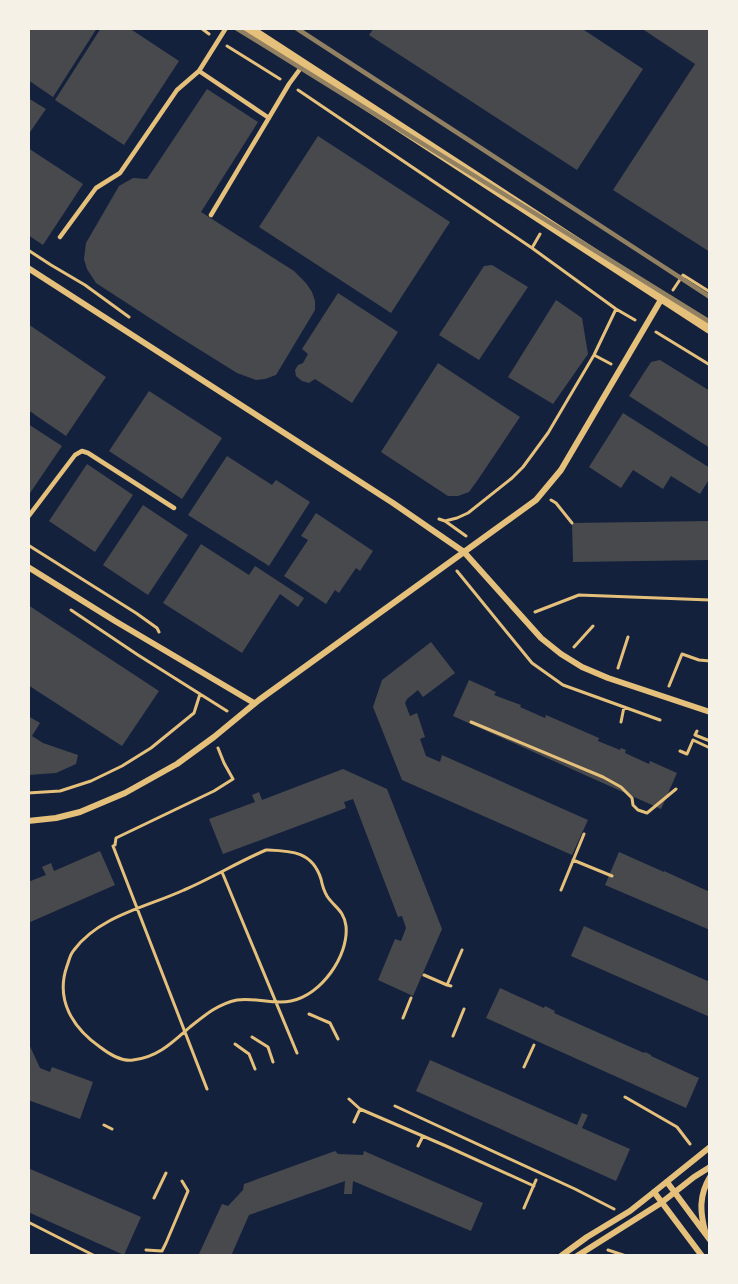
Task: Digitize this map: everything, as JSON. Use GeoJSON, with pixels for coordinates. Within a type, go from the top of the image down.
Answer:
{"type":"FeatureCollection","features":[{"type":"Feature","properties":{"kind":"street"},"geometry":{"type":"LineString","coordinates":[[248,28],[667,295],[710,329]]}},
{"type":"Feature","properties":{"kind":"street"},"geometry":{"type":"LineString","coordinates":[[28,268],[393,503],[464,552],[541,638],[561,654],[582,667],[608,678],[710,712]]}},
{"type":"Feature","properties":{"kind":"street"},"geometry":{"type":"LineString","coordinates":[[28,821],[56,818],[80,812],[125,794],[177,764],[214,737],[254,703],[536,500],[561,470],[645,326],[667,295]]}},
{"type":"Feature","properties":{"kind":"street"},"geometry":{"type":"LineString","coordinates":[[28,567],[254,703]]}},
{"type":"Feature","properties":{"kind":"street"},"geometry":{"type":"LineString","coordinates":[[561,1256],[630,1211],[710,1147]]}},
{"type":"Feature","properties":{"kind":"street"},"geometry":{"type":"LineString","coordinates":[[577,1256],[661,1203],[710,1167]]}},
{"type":"Feature","properties":{"kind":"street"},"geometry":{"type":"LineString","coordinates":[[707,1238],[700,1214],[701,1199],[710,1178]]}},
{"type":"Feature","properties":{"kind":"street"},"geometry":{"type":"LineString","coordinates":[[667,1182],[707,1238]]}},
{"type":"Feature","properties":{"kind":"street"},"geometry":{"type":"LineString","coordinates":[[654,1192],[702,1256]]}},
{"type":"Feature","properties":{"kind":"lane"},"geometry":{"type":"LineString","coordinates":[[60,237],[96,188],[120,172],[177,90],[200,71],[226,28]]}},
{"type":"Feature","properties":{"kind":"lane"},"geometry":{"type":"LineString","coordinates":[[211,215],[289,84],[303,65]]}},
{"type":"Feature","properties":{"kind":"lane"},"geometry":{"type":"LineString","coordinates":[[200,71],[269,118]]}},
{"type":"Feature","properties":{"kind":"lane"},"geometry":{"type":"LineString","coordinates":[[28,517],[75,454],[82,451],[174,508]]}},
{"type":"Feature","properties":{"kind":"path"},"geometry":{"type":"LineString","coordinates":[[201,28],[289,84],[532,248],[616,309],[710,365]]}},
{"type":"Feature","properties":{"kind":"path"},"geometry":{"type":"LineString","coordinates":[[667,295],[683,275],[710,292]]}},
{"type":"Feature","properties":{"kind":"path"},"geometry":{"type":"LineString","coordinates":[[468,537],[445,521],[468,513],[523,467],[548,433],[594,355],[616,309]]}},
{"type":"Feature","properties":{"kind":"path"},"geometry":{"type":"LineString","coordinates":[[594,355],[621,369]]}},
{"type":"Feature","properties":{"kind":"path"},"geometry":{"type":"LineString","coordinates":[[556,502],[572,523]]}},
{"type":"Feature","properties":{"kind":"path"},"geometry":{"type":"LineString","coordinates":[[536,615],[533,612],[579,594],[710,600]]}},
{"type":"Feature","properties":{"kind":"path"},"geometry":{"type":"LineString","coordinates":[[68,608],[229,712],[220,718]]}},
{"type":"Feature","properties":{"kind":"path"},"geometry":{"type":"LineString","coordinates":[[568,645],[574,647],[592,626]]}},
{"type":"Feature","properties":{"kind":"path"},"geometry":{"type":"LineString","coordinates":[[609,665],[618,668],[628,637]]}},
{"type":"Feature","properties":{"kind":"path"},"geometry":{"type":"LineString","coordinates":[[678,689],[669,685],[682,654],[710,661]]}},
{"type":"Feature","properties":{"kind":"path"},"geometry":{"type":"LineString","coordinates":[[28,793],[60,791],[122,766],[151,747],[194,713],[200,694]]}},
{"type":"Feature","properties":{"kind":"path"},"geometry":{"type":"LineString","coordinates":[[621,722],[624,707]]}},
{"type":"Feature","properties":{"kind":"path"},"geometry":{"type":"LineString","coordinates":[[471,722],[603,777],[621,787],[632,798],[638,810],[647,813],[676,789]]}},
{"type":"Feature","properties":{"kind":"path"},"geometry":{"type":"LineString","coordinates":[[697,731],[695,735],[710,741]]}},
{"type":"Feature","properties":{"kind":"path"},"geometry":{"type":"LineString","coordinates":[[680,751],[687,754],[693,741],[710,748]]}},
{"type":"Feature","properties":{"kind":"path"},"geometry":{"type":"LineString","coordinates":[[207,1089],[113,846],[116,838],[214,791],[233,779],[218,747]]}},
{"type":"Feature","properties":{"kind":"path"},"geometry":{"type":"LineString","coordinates":[[561,890],[584,834]]}},
{"type":"Feature","properties":{"kind":"path"},"geometry":{"type":"LineString","coordinates":[[266,850],[289,851],[306,857],[318,871],[328,897],[340,908],[346,924],[346,942],[339,959],[325,981],[309,993],[292,1001],[240,1000],[220,1005],[166,1048],[150,1057],[130,1061],[112,1056],[90,1040],[77,1026],[65,1004],[63,978],[72,951],[90,932],[138,909],[184,891],[266,850]]}},
{"type":"Feature","properties":{"kind":"path"},"geometry":{"type":"LineString","coordinates":[[573,860],[612,876]]}},
{"type":"Feature","properties":{"kind":"path"},"geometry":{"type":"LineString","coordinates":[[222,872],[297,1053]]}},
{"type":"Feature","properties":{"kind":"path"},"geometry":{"type":"LineString","coordinates":[[424,975],[449,986],[462,950]]}},
{"type":"Feature","properties":{"kind":"path"},"geometry":{"type":"LineString","coordinates":[[403,1018],[411,998]]}},
{"type":"Feature","properties":{"kind":"path"},"geometry":{"type":"LineString","coordinates":[[453,1036],[464,1009]]}},
{"type":"Feature","properties":{"kind":"path"},"geometry":{"type":"LineString","coordinates":[[309,1014],[330,1023],[338,1039]]}},
{"type":"Feature","properties":{"kind":"path"},"geometry":{"type":"LineString","coordinates":[[252,1037],[268,1047],[273,1062]]}},
{"type":"Feature","properties":{"kind":"path"},"geometry":{"type":"LineString","coordinates":[[235,1044],[249,1054],[255,1069]]}},
{"type":"Feature","properties":{"kind":"path"},"geometry":{"type":"LineString","coordinates":[[524,1067],[534,1045]]}},
{"type":"Feature","properties":{"kind":"path"},"geometry":{"type":"LineString","coordinates":[[625,1097],[677,1127],[690,1144]]}},
{"type":"Feature","properties":{"kind":"path"},"geometry":{"type":"LineString","coordinates":[[349,1099],[360,1108],[534,1186]]}},
{"type":"Feature","properties":{"kind":"path"},"geometry":{"type":"LineString","coordinates":[[395,1106],[565,1184],[615,1210]]}},
{"type":"Feature","properties":{"kind":"path"},"geometry":{"type":"LineString","coordinates":[[354,1122],[360,1108]]}},
{"type":"Feature","properties":{"kind":"path"},"geometry":{"type":"LineString","coordinates":[[104,1125],[112,1129]]}},
{"type":"Feature","properties":{"kind":"path"},"geometry":{"type":"LineString","coordinates":[[418,1146],[423,1136]]}},
{"type":"Feature","properties":{"kind":"path"},"geometry":{"type":"LineString","coordinates":[[154,1198],[166,1173]]}},
{"type":"Feature","properties":{"kind":"path"},"geometry":{"type":"LineString","coordinates":[[524,1208],[537,1180]]}},
{"type":"Feature","properties":{"kind":"path"},"geometry":{"type":"LineString","coordinates":[[146,1250],[162,1251],[188,1191],[182,1181]]}},
{"type":"Feature","properties":{"kind":"path"},"geometry":{"type":"LineString","coordinates":[[28,1222],[96,1256]]}},
{"type":"Feature","properties":{"kind":"building"},"geometry":{"type":"Polygon","coordinates":[[[28,28],[97,28],[53,97],[28,80],[28,28]]]}},
{"type":"Feature","properties":{"kind":"building"},"geometry":{"type":"Polygon","coordinates":[[[101,28],[129,28],[179,61],[124,145],[55,100],[101,28]]]}},
{"type":"Feature","properties":{"kind":"building"},"geometry":{"type":"Polygon","coordinates":[[[374,28],[581,28],[643,69],[577,170],[369,35],[374,28]]]}},
{"type":"Feature","properties":{"kind":"building"},"geometry":{"type":"Polygon","coordinates":[[[641,28],[710,28],[710,252],[613,190],[695,64],[641,28]]]}},
{"type":"Feature","properties":{"kind":"building"},"geometry":{"type":"Polygon","coordinates":[[[207,89],[258,122],[201,212],[294,271],[306,283],[315,301],[315,310],[276,375],[265,379],[256,380],[237,373],[96,283],[84,259],[86,243],[119,186],[133,178],[147,179],[207,89]]]}},
{"type":"Feature","properties":{"kind":"building"},"geometry":{"type":"Polygon","coordinates":[[[28,98],[46,109],[28,135],[28,98]]]}},
{"type":"Feature","properties":{"kind":"building"},"geometry":{"type":"Polygon","coordinates":[[[318,136],[450,222],[391,313],[259,227],[318,136]]]}},
{"type":"Feature","properties":{"kind":"building"},"geometry":{"type":"Polygon","coordinates":[[[28,148],[83,184],[43,245],[28,235],[28,148]]]}},
{"type":"Feature","properties":{"kind":"building"},"geometry":{"type":"Polygon","coordinates":[[[492,265],[528,287],[479,360],[439,335],[484,266],[492,265]]]}},
{"type":"Feature","properties":{"kind":"building"},"geometry":{"type":"Polygon","coordinates":[[[338,293],[398,332],[352,403],[315,379],[309,383],[302,381],[296,376],[295,370],[308,354],[302,349],[338,293]]]}},
{"type":"Feature","properties":{"kind":"building"},"geometry":{"type":"Polygon","coordinates":[[[556,300],[582,318],[588,354],[553,404],[508,377],[556,300]]]}},
{"type":"Feature","properties":{"kind":"building"},"geometry":{"type":"Polygon","coordinates":[[[28,324],[106,377],[66,436],[28,410],[28,324]]]}},
{"type":"Feature","properties":{"kind":"building"},"geometry":{"type":"Polygon","coordinates":[[[660,360],[710,391],[710,448],[629,396],[651,362],[660,360]]]}},
{"type":"Feature","properties":{"kind":"building"},"geometry":{"type":"Polygon","coordinates":[[[438,363],[520,417],[469,492],[458,496],[448,496],[381,452],[438,363]]]}},
{"type":"Feature","properties":{"kind":"building"},"geometry":{"type":"Polygon","coordinates":[[[149,391],[222,438],[182,499],[109,451],[149,391]]]}},
{"type":"Feature","properties":{"kind":"building"},"geometry":{"type":"Polygon","coordinates":[[[623,413],[710,468],[710,478],[700,494],[671,476],[663,489],[633,470],[621,488],[589,467],[623,413]]]}},
{"type":"Feature","properties":{"kind":"building"},"geometry":{"type":"Polygon","coordinates":[[[28,424],[62,446],[28,496],[28,424]]]}},
{"type":"Feature","properties":{"kind":"building"},"geometry":{"type":"Polygon","coordinates":[[[227,456],[272,485],[276,480],[310,502],[269,566],[188,515],[227,456]]]}},
{"type":"Feature","properties":{"kind":"building"},"geometry":{"type":"Polygon","coordinates":[[[87,464],[133,495],[95,552],[49,521],[87,464]]]}},
{"type":"Feature","properties":{"kind":"building"},"geometry":{"type":"Polygon","coordinates":[[[143,505],[188,535],[148,595],[103,565],[143,505]]]}},
{"type":"Feature","properties":{"kind":"building"},"geometry":{"type":"Polygon","coordinates":[[[316,513],[373,551],[360,571],[356,568],[339,593],[335,590],[326,604],[284,576],[308,540],[301,536],[316,513]]]}},
{"type":"Feature","properties":{"kind":"building"},"geometry":{"type":"Polygon","coordinates":[[[710,521],[710,560],[573,562],[572,523],[710,521]]]}},
{"type":"Feature","properties":{"kind":"building"},"geometry":{"type":"Polygon","coordinates":[[[201,544],[249,575],[255,566],[304,598],[298,607],[280,594],[242,653],[163,603],[201,544]]]}},
{"type":"Feature","properties":{"kind":"building"},"geometry":{"type":"Polygon","coordinates":[[[28,605],[159,691],[122,746],[28,685],[28,605]]]}},
{"type":"Feature","properties":{"kind":"building"},"geometry":{"type":"Polygon","coordinates":[[[431,642],[455,673],[423,697],[418,690],[405,703],[410,716],[417,713],[425,737],[420,739],[426,756],[440,762],[442,755],[588,820],[572,855],[402,780],[373,707],[382,680],[431,642]]]}},
{"type":"Feature","properties":{"kind":"building"},"geometry":{"type":"Polygon","coordinates":[[[469,680],[496,692],[494,695],[521,705],[520,707],[545,718],[546,715],[599,738],[598,741],[620,750],[621,748],[626,750],[625,753],[649,764],[650,761],[677,773],[661,809],[453,716],[469,680]]]}},
{"type":"Feature","properties":{"kind":"building"},"geometry":{"type":"Polygon","coordinates":[[[28,716],[40,723],[32,736],[43,743],[78,755],[76,764],[56,773],[28,775],[28,716]]]}},
{"type":"Feature","properties":{"kind":"building"},"geometry":{"type":"Polygon","coordinates":[[[343,769],[387,789],[442,929],[413,996],[378,980],[395,939],[401,941],[406,928],[402,916],[398,917],[353,799],[344,802],[346,808],[223,854],[209,819],[255,802],[252,795],[259,792],[262,800],[343,769]]]}},
{"type":"Feature","properties":{"kind":"building"},"geometry":{"type":"Polygon","coordinates":[[[100,851],[115,885],[28,923],[28,882],[46,875],[42,867],[51,863],[54,871],[100,851]]]}},
{"type":"Feature","properties":{"kind":"building"},"geometry":{"type":"Polygon","coordinates":[[[619,852],[710,892],[710,930],[605,885],[619,852]]]}},
{"type":"Feature","properties":{"kind":"building"},"geometry":{"type":"Polygon","coordinates":[[[584,926],[710,982],[710,1017],[571,956],[584,926]]]}},
{"type":"Feature","properties":{"kind":"building"},"geometry":{"type":"Polygon","coordinates":[[[500,988],[544,1008],[545,1006],[555,1011],[554,1013],[699,1078],[686,1108],[486,1018],[500,988]]]}},
{"type":"Feature","properties":{"kind":"building"},"geometry":{"type":"Polygon","coordinates":[[[28,1042],[40,1068],[50,1072],[52,1067],[93,1082],[80,1119],[28,1100],[28,1042]]]}},
{"type":"Feature","properties":{"kind":"building"},"geometry":{"type":"Polygon","coordinates":[[[430,1060],[577,1125],[582,1113],[588,1115],[582,1128],[630,1149],[616,1181],[416,1091],[430,1060]]]}},
{"type":"Feature","properties":{"kind":"building"},"geometry":{"type":"Polygon","coordinates":[[[335,1151],[338,1154],[363,1155],[364,1151],[483,1203],[471,1231],[353,1181],[352,1194],[344,1194],[345,1181],[249,1215],[231,1256],[198,1256],[222,1204],[228,1206],[243,1190],[244,1184],[335,1151]]]}},
{"type":"Feature","properties":{"kind":"building"},"geometry":{"type":"Polygon","coordinates":[[[28,1168],[141,1217],[124,1255],[28,1212],[28,1168]]]}},
{"type":"Feature","properties":{"kind":"railway"},"geometry":{"type":"LineString","coordinates":[[236,28],[710,322]]}},
{"type":"Feature","properties":{"kind":"railway"},"geometry":{"type":"LineString","coordinates":[[296,28],[710,297]]}}]}
